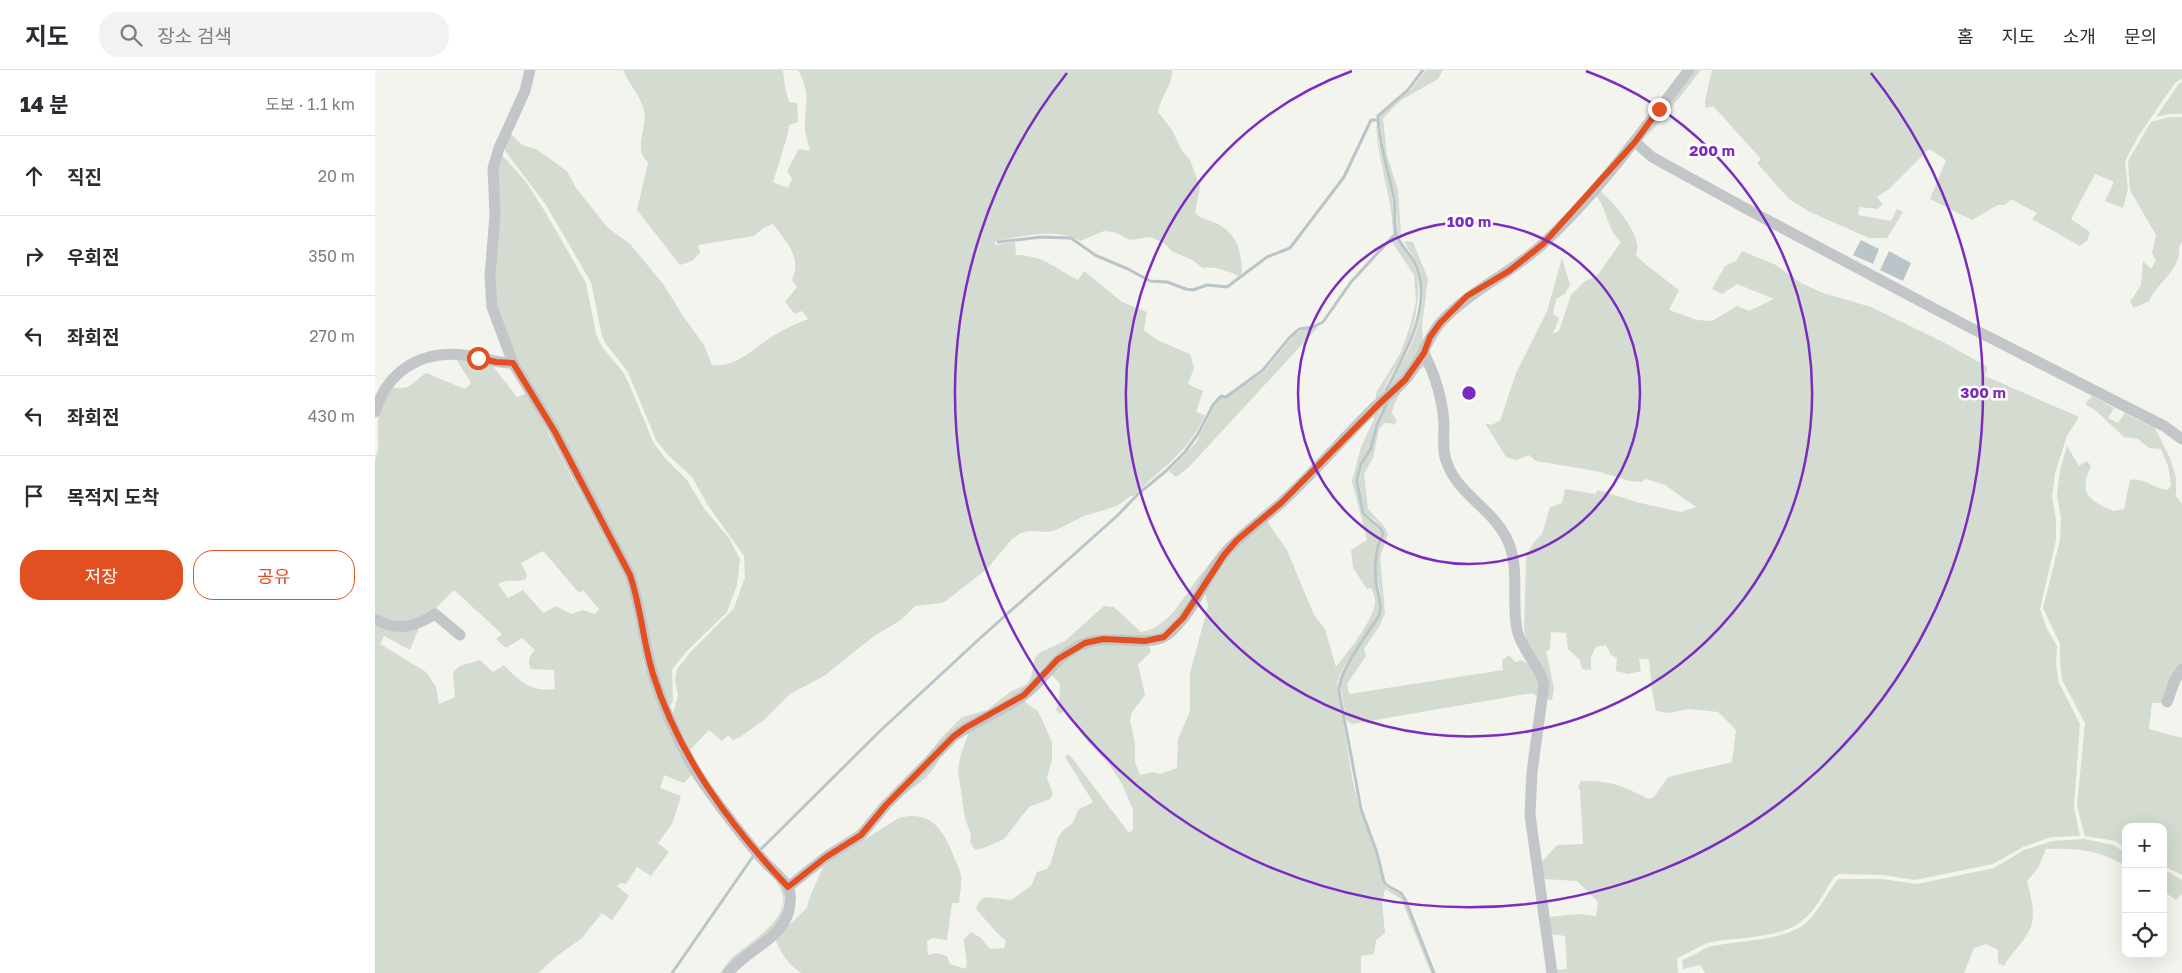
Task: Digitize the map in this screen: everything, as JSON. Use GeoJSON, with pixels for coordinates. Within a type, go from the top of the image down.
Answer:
{"type":"FeatureCollection","features":[{"type":"Feature","properties":{"kind":"street"},"geometry":{"type":"LineString","coordinates":[[530,70],[525,91],[499,148],[493,168],[495,215],[490,276],[492,307],[513,363],[555,432],[630,575],[638,598],[653,674],[685,751],[709,791],[729,819],[788,887],[791,900],[789,917],[779,931],[742,957],[728,973]]}},
{"type":"Feature","properties":{"kind":"street"},"geometry":{"type":"LineString","coordinates":[[788,887],[826,857],[861,835],[886,805],[953,737],[965,728],[1024,695],[1058,659],[1085,643],[1103,639],[1145,641],[1164,637],[1183,618],[1224,555],[1237,540],[1281,503],[1405,380],[1424,353],[1430,337],[1445,318],[1467,296],[1509,271],[1543,244],[1635,142],[1689,70]]}},
{"type":"Feature","properties":{"kind":"street"},"geometry":{"type":"LineString","coordinates":[[1635,142],[1652,157],[1756,214],[2163,426],[2182,439]]}},
{"type":"Feature","properties":{"kind":"street"},"geometry":{"type":"LineString","coordinates":[[1424,353],[1434,373],[1441,396],[1445,460],[1451,474],[1465,491],[1497,522],[1507,538],[1514,558],[1517,632],[1541,673],[1544,684],[1532,772],[1530,815],[1552,973]]}},
{"type":"Feature","properties":{"kind":"street"},"geometry":{"type":"LineString","coordinates":[[375,412],[379,398],[392,380],[404,368],[420,359],[463,354],[496,362],[513,363]]}},
{"type":"Feature","properties":{"kind":"street"},"geometry":{"type":"LineString","coordinates":[[375,619],[385,625],[412,627],[435,614],[460,635]]}},
{"type":"Feature","properties":{"kind":"street"},"geometry":{"type":"LineString","coordinates":[[2167,702],[2175,680],[2182,669]]}},
{"type":"Feature","properties":{"kind":"shaded area"},"geometry":{"type":"Polygon","coordinates":[[[623,70],[783,70],[789,102],[797,103],[798,122],[789,125],[773,182],[788,188],[792,179],[787,171],[799,149],[810,151],[805,130],[806,90],[798,70],[1172,70],[1171,81],[1158,112],[1172,130],[1182,151],[1190,160],[1200,187],[1195,213],[1223,227],[1234,238],[1239,250],[1242,273],[1239,276],[1217,268],[1203,268],[1192,260],[1172,251],[1164,243],[1150,237],[1130,240],[1114,232],[1104,231],[1080,241],[1060,235],[1038,234],[995,241],[995,245],[1015,242],[1016,255],[1043,260],[1078,280],[1084,271],[1122,302],[1147,312],[1144,330],[1157,340],[1190,354],[1194,368],[1188,384],[1203,391],[1196,412],[1205,415],[1198,429],[1182,450],[1134,496],[1131,496],[1117,506],[1084,516],[1056,530],[1021,533],[1012,539],[987,569],[947,600],[942,603],[915,606],[901,620],[874,636],[824,676],[790,694],[764,720],[740,737],[733,740],[728,735],[722,741],[709,730],[689,751],[672,716],[678,696],[675,680],[677,669],[734,608],[745,577],[744,556],[707,504],[692,477],[668,455],[656,440],[628,372],[602,336],[591,282],[546,205],[503,148],[510,133],[522,145],[536,149],[567,171],[576,188],[608,228],[630,244],[664,285],[704,345],[712,365],[729,364],[777,333],[808,319],[802,311],[795,314],[785,302],[797,287],[792,280],[795,271],[794,256],[773,224],[763,228],[754,236],[698,245],[700,253],[692,261],[680,265],[637,210],[648,162],[643,157],[641,151],[645,118],[640,100],[623,70]]]}},
{"type":"Feature","properties":{"kind":"shaded area"},"geometry":{"type":"Polygon","coordinates":[[[1426,70],[1443,70],[1438,79],[1401,100],[1383,118],[1387,156],[1398,190],[1401,235],[1398,234],[1396,198],[1384,153],[1380,119],[1381,115],[1411,90],[1426,70]]]}},
{"type":"Feature","properties":{"kind":"shaded area"},"geometry":{"type":"Polygon","coordinates":[[[1692,70],[1701,70],[1647,136],[1664,106],[1692,70]]]}},
{"type":"Feature","properties":{"kind":"shaded area"},"geometry":{"type":"Polygon","coordinates":[[[1712,70],[2182,70],[2182,79],[2176,82],[2165,97],[2138,137],[2125,161],[2128,189],[2123,208],[2105,201],[2114,182],[2095,174],[2071,219],[2090,232],[2087,241],[2080,246],[2032,219],[2037,213],[2011,199],[2005,205],[1998,205],[1972,220],[1930,199],[1946,160],[1929,149],[1889,189],[1877,197],[1883,204],[1877,209],[1859,207],[1858,215],[1891,221],[1897,209],[1903,212],[1887,238],[1869,238],[1808,211],[1789,199],[1757,163],[1761,159],[1713,106],[1706,108],[1705,101],[1712,70]]]}},
{"type":"Feature","properties":{"kind":"shaded area"},"geometry":{"type":"Polygon","coordinates":[[[2182,82],[2182,114],[2156,117],[2178,85],[2182,82]]]}},
{"type":"Feature","properties":{"kind":"shaded area"},"geometry":{"type":"Polygon","coordinates":[[[2169,117],[2182,117],[2182,242],[2179,246],[2177,262],[2173,269],[2149,301],[2134,308],[2130,302],[2141,285],[2143,261],[2151,269],[2156,261],[2152,253],[2156,235],[2130,190],[2128,161],[2151,122],[2169,117]]]}},
{"type":"Feature","properties":{"kind":"shaded area"},"geometry":{"type":"Polygon","coordinates":[[[1376,122],[1379,144],[1392,196],[1395,233],[1393,233],[1390,205],[1379,150],[1376,122]]]}},
{"type":"Feature","properties":{"kind":"shaded area"},"geometry":{"type":"Polygon","coordinates":[[[501,154],[526,182],[586,283],[596,334],[602,347],[623,372],[654,444],[687,480],[705,510],[729,538],[740,559],[737,585],[727,612],[685,653],[672,670],[673,701],[670,706],[656,675],[641,597],[515,362],[495,305],[498,160],[501,154]]]}},
{"type":"Feature","properties":{"kind":"shaded area"},"geometry":{"type":"Polygon","coordinates":[[[1598,189],[1615,206],[1631,228],[1637,244],[1636,255],[1679,290],[1669,310],[1697,320],[1712,321],[1737,306],[1749,311],[1774,299],[1737,284],[1722,294],[1712,289],[1725,266],[1736,261],[1742,251],[1776,265],[1801,283],[1823,293],[1871,307],[1943,342],[1988,367],[1985,376],[2079,417],[2067,436],[2055,473],[2052,497],[2056,520],[2056,540],[2040,609],[2047,629],[2057,646],[2056,664],[2059,683],[2080,724],[2074,807],[2080,836],[2051,837],[2023,847],[1993,864],[1915,880],[1883,875],[1839,874],[1834,877],[1812,911],[1793,927],[1771,934],[1712,942],[1703,945],[1677,958],[1678,973],[1555,973],[1554,970],[1567,969],[1565,936],[1551,934],[1548,917],[1580,914],[1596,916],[1598,902],[1577,881],[1543,879],[1541,863],[1557,845],[1583,844],[1580,790],[1578,787],[1581,781],[1617,785],[1649,799],[1654,797],[1668,777],[1732,762],[1736,730],[1718,712],[1689,709],[1669,713],[1656,711],[1649,659],[1639,659],[1641,671],[1628,674],[1616,671],[1617,658],[1611,655],[1606,645],[1596,647],[1591,657],[1591,670],[1582,669],[1580,660],[1568,649],[1566,633],[1551,632],[1550,650],[1546,651],[1554,688],[1552,700],[1547,699],[1527,644],[1524,628],[1527,554],[1534,542],[1542,534],[1550,507],[1562,503],[1565,489],[1595,494],[1598,490],[1640,503],[1681,512],[1696,507],[1665,485],[1646,479],[1641,482],[1630,481],[1596,471],[1536,461],[1529,455],[1516,460],[1506,457],[1485,423],[1491,425],[1500,421],[1516,373],[1547,311],[1562,258],[1570,285],[1565,294],[1556,299],[1553,314],[1559,318],[1553,334],[1559,331],[1571,295],[1585,281],[1597,276],[1621,242],[1612,231],[1602,205],[1594,193],[1598,189]]]}},
{"type":"Feature","properties":{"kind":"shaded area"},"geometry":{"type":"Polygon","coordinates":[[[1396,238],[1416,270],[1418,301],[1414,324],[1404,353],[1389,378],[1383,394],[1376,399],[1376,393],[1400,354],[1416,302],[1414,275],[1392,242],[1396,238]]]}},
{"type":"Feature","properties":{"kind":"shaded area"},"geometry":{"type":"Polygon","coordinates":[[[1861,240],[1879,249],[1873,264],[1853,255],[1861,240]]]}},
{"type":"Feature","properties":{"kind":"shaded area"},"geometry":{"type":"Polygon","coordinates":[[[1404,241],[1413,242],[1428,279],[1422,326],[1423,340],[1404,376],[1387,389],[1410,348],[1420,318],[1422,303],[1423,287],[1420,272],[1404,241]]]}},
{"type":"Feature","properties":{"kind":"shaded area"},"geometry":{"type":"Polygon","coordinates":[[[1889,251],[1911,263],[1903,281],[1880,270],[1889,251]]]}},
{"type":"Feature","properties":{"kind":"shaded area"},"geometry":{"type":"Polygon","coordinates":[[[1318,327],[1188,468],[1176,477],[1169,471],[1196,443],[1221,397],[1227,397],[1265,371],[1295,334],[1304,329],[1318,327]]]}},
{"type":"Feature","properties":{"kind":"shaded area"},"geometry":{"type":"Polygon","coordinates":[[[455,357],[492,365],[517,397],[527,393],[624,576],[630,592],[644,666],[692,775],[684,783],[664,775],[660,788],[681,796],[672,824],[658,843],[669,852],[651,876],[637,867],[626,884],[620,883],[617,886],[629,896],[612,920],[602,913],[582,938],[538,973],[375,973],[375,623],[419,628],[410,650],[384,636],[380,644],[426,672],[436,687],[439,704],[455,697],[453,672],[460,666],[480,660],[493,672],[504,665],[521,681],[533,687],[547,690],[555,689],[554,670],[531,669],[529,659],[535,650],[522,638],[506,648],[496,639],[502,634],[454,590],[435,609],[406,624],[375,616],[375,459],[378,450],[378,420],[381,407],[391,387],[407,387],[426,373],[465,389],[471,383],[455,357]],[[543,551],[521,563],[527,575],[526,579],[506,581],[498,584],[508,598],[523,590],[543,613],[556,606],[571,614],[583,610],[595,614],[599,609],[583,590],[579,593],[543,551]]]}},
{"type":"Feature","properties":{"kind":"shaded area"},"geometry":{"type":"Polygon","coordinates":[[[1424,359],[1427,366],[1411,378],[1396,401],[1392,413],[1397,421],[1393,425],[1384,423],[1379,429],[1373,458],[1364,474],[1368,509],[1384,526],[1388,534],[1380,557],[1385,613],[1379,627],[1364,649],[1366,656],[1347,684],[1349,694],[1503,670],[1502,660],[1509,655],[1515,662],[1521,660],[1533,666],[1539,673],[1540,698],[1532,693],[1352,724],[1346,720],[1340,681],[1344,671],[1380,616],[1381,609],[1376,561],[1383,531],[1376,521],[1364,512],[1359,481],[1363,464],[1372,447],[1378,424],[1390,400],[1424,359]]]}},
{"type":"Feature","properties":{"kind":"shaded area"},"geometry":{"type":"Polygon","coordinates":[[[2092,396],[2114,408],[2108,418],[2118,423],[2125,413],[2155,428],[2170,458],[2176,478],[2176,496],[2182,504],[2182,664],[2162,703],[2152,703],[2149,729],[2182,738],[2182,875],[2167,868],[2167,823],[2122,823],[2122,846],[2116,841],[2085,836],[2077,806],[2085,723],[2062,680],[2060,644],[2043,608],[2060,540],[2061,519],[2057,495],[2060,470],[2067,446],[2079,466],[2087,461],[2091,466],[2086,483],[2088,495],[2098,504],[2114,511],[2124,509],[2130,480],[2140,480],[2168,490],[2171,485],[2168,466],[2161,449],[2149,448],[2138,439],[2124,437],[2095,410],[2085,404],[2092,396]]]}},
{"type":"Feature","properties":{"kind":"shaded area"},"geometry":{"type":"Polygon","coordinates":[[[1385,401],[1375,424],[1370,449],[1361,464],[1356,481],[1362,514],[1380,529],[1381,534],[1375,553],[1374,564],[1380,606],[1377,616],[1342,670],[1337,683],[1353,783],[1360,810],[1376,854],[1383,883],[1387,888],[1399,893],[1404,899],[1433,973],[1431,973],[1401,899],[1385,889],[1382,903],[1385,933],[1376,940],[1374,954],[1361,956],[1361,973],[801,973],[788,962],[775,938],[807,908],[827,858],[838,856],[899,818],[919,817],[933,823],[944,836],[953,854],[961,876],[959,903],[952,903],[947,940],[932,938],[927,941],[928,955],[937,953],[947,956],[950,964],[966,969],[964,939],[971,932],[981,938],[990,949],[1004,948],[1006,941],[976,909],[979,902],[985,897],[1011,900],[1031,886],[1037,872],[1047,869],[1051,862],[1058,838],[1063,830],[1073,823],[1078,810],[1093,802],[1065,757],[1069,754],[1129,833],[1133,829],[1133,810],[1122,784],[1109,764],[1088,742],[1064,711],[1060,714],[1056,710],[1059,702],[1060,684],[1049,672],[1087,645],[1148,643],[1151,652],[1138,664],[1145,695],[1132,712],[1130,721],[1135,743],[1135,762],[1140,775],[1154,772],[1160,774],[1177,768],[1178,739],[1190,711],[1190,673],[1208,606],[1204,587],[1221,564],[1266,520],[1287,550],[1314,615],[1325,629],[1336,667],[1370,619],[1375,603],[1371,588],[1367,589],[1353,568],[1351,550],[1367,540],[1352,481],[1361,447],[1374,419],[1373,417],[1385,401]]]}},
{"type":"Feature","properties":{"kind":"shaded area"},"geometry":{"type":"Polygon","coordinates":[[[1230,540],[1206,572],[1178,618],[1164,631],[1148,638],[1107,635],[1091,636],[1021,694],[926,757],[962,717],[987,710],[1010,692],[1027,684],[1031,677],[1035,658],[1039,653],[1065,641],[1104,606],[1114,607],[1141,632],[1159,625],[1174,611],[1217,554],[1230,540]]]}},
{"type":"Feature","properties":{"kind":"shaded area"},"geometry":{"type":"Polygon","coordinates":[[[1023,698],[1027,704],[1038,711],[1052,742],[1052,759],[1047,778],[1053,794],[1050,799],[1029,807],[1004,839],[975,850],[970,842],[971,834],[965,819],[958,771],[960,757],[971,726],[1023,698]]]}},
{"type":"Feature","properties":{"kind":"shaded area"},"geometry":{"type":"Polygon","coordinates":[[[942,752],[929,774],[896,801],[942,752]]]}},
{"type":"Feature","properties":{"kind":"shaded area"},"geometry":{"type":"Polygon","coordinates":[[[2084,839],[2113,845],[2122,851],[2122,864],[2106,856],[2087,851],[2046,849],[2038,868],[2027,881],[2033,907],[2031,928],[2004,966],[1998,963],[1998,950],[1986,944],[1974,948],[1964,973],[1705,973],[1700,965],[1683,969],[1682,960],[1709,947],[1764,939],[1790,932],[1800,927],[1813,915],[1838,879],[1882,879],[1917,884],[1994,868],[2024,850],[2053,841],[2084,839]]]}},
{"type":"Feature","properties":{"kind":"shaded area"},"geometry":{"type":"Polygon","coordinates":[[[2167,871],[2182,880],[2182,894],[2176,900],[2167,894],[2167,871]]]}},
{"type":"Feature","properties":{"kind":"shaded area"},"geometry":{"type":"Polygon","coordinates":[[[773,878],[785,891],[783,911],[778,924],[723,973],[720,973],[732,958],[767,929],[781,910],[783,900],[781,890],[773,878]]]}},
{"type":"Feature","properties":{"kind":"waterway"},"geometry":{"type":"LineString","coordinates":[[1386,390],[1401,362],[1414,331],[1419,315],[1421,283],[1413,260],[1397,236],[1394,198],[1382,147],[1378,116],[1408,90],[1423,70]]}},
{"type":"Feature","properties":{"kind":"waterway"},"geometry":{"type":"LineString","coordinates":[[998,242],[1041,237],[1071,238],[1095,255],[1150,281],[1167,282],[1193,290],[1207,285],[1227,287],[1267,257],[1290,248],[1344,177],[1371,120],[1378,120]]}},
{"type":"Feature","properties":{"kind":"waterway"},"geometry":{"type":"LineString","coordinates":[[759,851],[880,731],[1118,515],[1138,494],[1166,471],[1185,452],[1198,434],[1213,405],[1221,396],[1226,397],[1263,370],[1299,329],[1313,327],[1323,322],[1351,282],[1396,233]]}},
{"type":"Feature","properties":{"kind":"waterway"},"geometry":{"type":"LineString","coordinates":[[1387,403],[1377,424],[1371,448],[1361,464],[1357,481],[1363,513],[1381,529],[1383,534],[1376,554],[1375,567],[1380,611],[1348,663],[1343,673],[1339,691],[1361,809],[1377,853],[1384,882],[1401,893],[1405,899],[1434,973]]}},
{"type":"Feature","properties":{"kind":"waterway"},"geometry":{"type":"LineString","coordinates":[[672,973],[754,855]]}},
{"type":"Feature","properties":{"kind":"route"},"geometry":{"type":"LineString","coordinates":[[478,358],[513,363],[538,402],[630,575],[638,598],[653,674],[685,751],[709,791],[739,832],[788,887],[826,857],[861,835],[895,795],[953,737],[965,728],[1024,695],[1058,659],[1085,643],[1103,639],[1155,640],[1164,637],[1176,627],[1224,555],[1237,540],[1281,503],[1405,380],[1424,353],[1430,337],[1440,323],[1467,296],[1509,271],[1528,257],[1559,228],[1635,142],[1659,109]]}}]}
